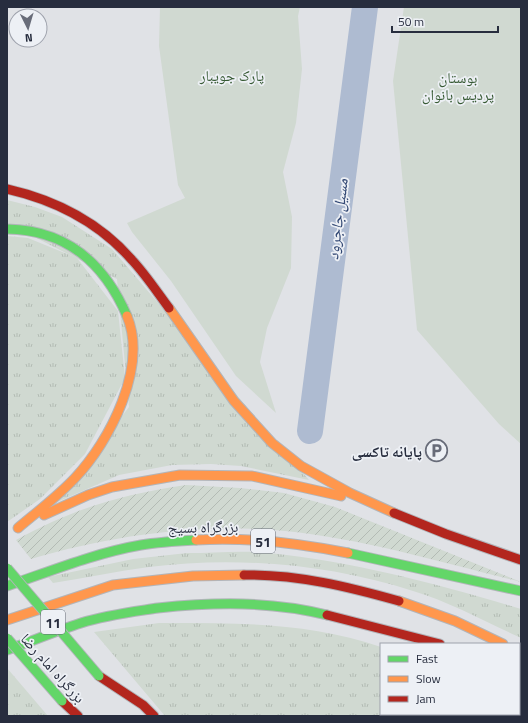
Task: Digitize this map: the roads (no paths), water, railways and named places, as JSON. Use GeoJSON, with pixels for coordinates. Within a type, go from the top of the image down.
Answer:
{"type":"FeatureCollection","features":[{"type":"Feature","properties":{"kind":"highway"},"geometry":{"type":"LineString","coordinates":[[7,189],[19,191],[56,204],[84,219],[112,239],[130,256],[180,322],[218,379],[250,420],[293,461],[362,500],[472,544],[521,560]]}},
{"type":"Feature","properties":{"kind":"highway"},"geometry":{"type":"LineString","coordinates":[[7,229],[38,232],[60,240],[95,265],[105,276],[122,304],[129,321],[133,352],[129,388],[112,427],[83,470],[18,528]]}},
{"type":"Feature","properties":{"kind":"highway"},"geometry":{"type":"LineString","coordinates":[[7,534],[75,501],[112,487],[180,475],[252,476],[362,500]]}},
{"type":"Feature","properties":{"kind":"highway","name":"بزرگراه بسیج"},"geometry":{"type":"LineString","coordinates":[[7,586],[102,553],[160,542],[213,540],[260,541],[314,546],[521,591]]}},
{"type":"Feature","properties":{"kind":"highway","name":"بزرگراه امام رضا"},"geometry":{"type":"LineString","coordinates":[[7,568],[123,705]]}},
{"type":"Feature","properties":{"kind":"highway","name":"51"},"geometry":{"type":"LineString","coordinates":[[7,620],[113,585],[193,576],[256,575],[295,578],[352,588],[408,603],[455,621],[501,643]]}},
{"type":"Feature","properties":{"kind":"highway"},"geometry":{"type":"LineString","coordinates":[[7,650],[81,624],[120,613],[196,604],[230,603],[273,605],[317,613],[436,643]]}},
{"type":"Feature","properties":{"kind":"highway"},"geometry":{"type":"LineString","coordinates":[[388,631],[405,643]]}},
{"type":"Feature","properties":{"kind":"highway","name":"بزرگراه امام رضا"},"geometry":{"type":"LineString","coordinates":[[7,638],[62,701],[78,716]]}},
{"type":"Feature","properties":{"kind":"highway"},"geometry":{"type":"LineString","coordinates":[[99,676],[143,704],[154,716]]}},
{"type":"Feature","properties":{"kind":"highway"},"geometry":{"type":"LineString","coordinates":[[62,701],[69,716]]}},
{"type":"Feature","properties":{"kind":"waterway","name":"مسیل جاجرود"},"geometry":{"type":"LineString","coordinates":[[310,431],[365,7]]}},
{"type":"Feature","properties":{"kind":"place","name":"پایانه تاکسی"},"geometry":{"type":"Point","coordinates":[437,451]}},
{"type":"Feature","properties":{"kind":"park label","name":"پارک جویبار"},"geometry":{"type":"Point","coordinates":[232,75]}},
{"type":"Feature","properties":{"kind":"park label","name":"بوستان پردیس بانوان"},"geometry":{"type":"Point","coordinates":[458,86]}}]}
